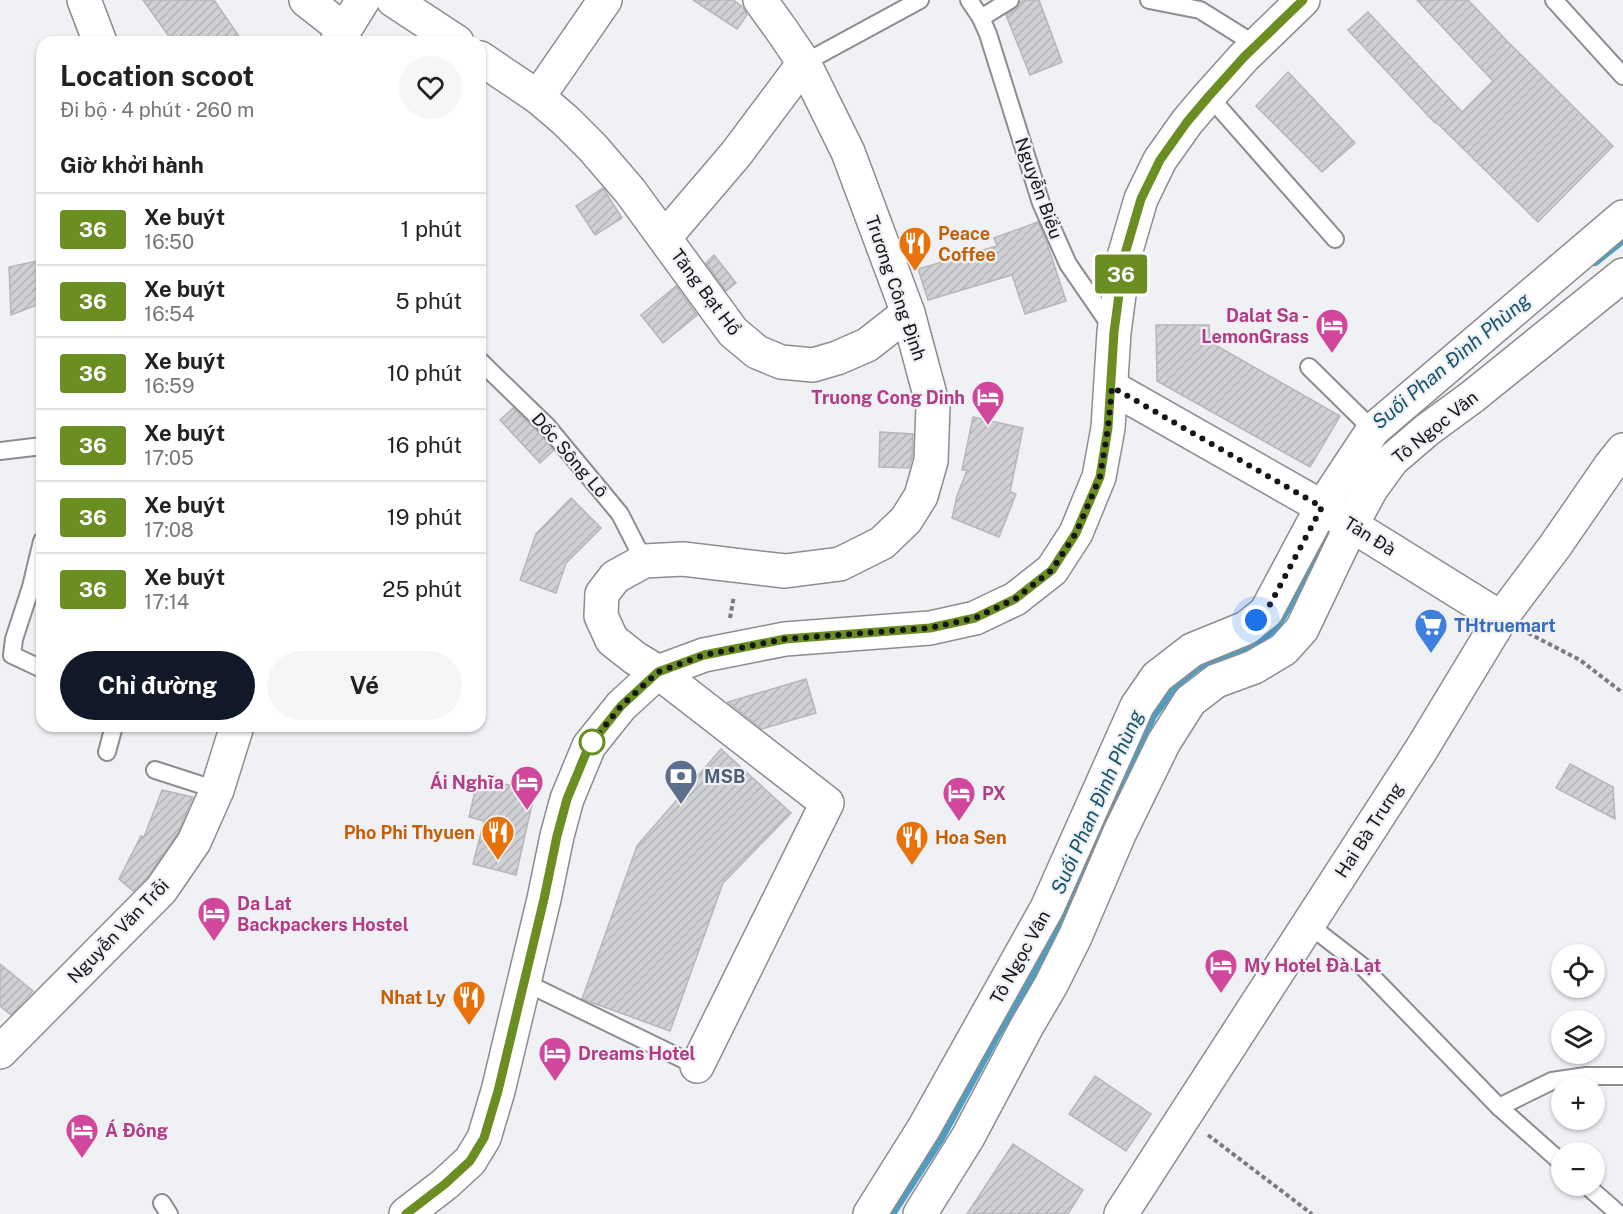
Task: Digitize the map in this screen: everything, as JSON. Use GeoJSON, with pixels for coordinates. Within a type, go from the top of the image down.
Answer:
{"type":"FeatureCollection","features":[{"type":"Feature","properties":{"kind":"street"},"geometry":{"type":"LineString","coordinates":[[84,0],[98,36]]}},
{"type":"Feature","properties":{"kind":"street"},"geometry":{"type":"LineString","coordinates":[[306,0],[340,36],[363,0]]}},
{"type":"Feature","properties":{"kind":"street"},"geometry":{"type":"LineString","coordinates":[[393,0],[448,36]]}},
{"type":"Feature","properties":{"kind":"street"},"geometry":{"type":"LineString","coordinates":[[538,97],[605,0]]}},
{"type":"Feature","properties":{"kind":"street","name":"Trương Công Định"},"geometry":{"type":"LineString","coordinates":[[658,672],[612,640],[601,616],[602,594],[615,577],[644,561],[683,559],[785,571],[840,564],[882,543],[906,520],[921,496],[932,461],[933,406],[908,313],[848,152],[804,63],[760,0]]}},
{"type":"Feature","properties":{"kind":"street"},"geometry":{"type":"LineString","coordinates":[[406,1214],[470,1161],[484,1138],[498,1091],[567,799],[589,746],[621,706],[658,672],[704,655],[785,639],[930,628],[975,618],[1015,599],[1052,570],[1076,533],[1100,477],[1108,428],[1114,332],[1124,257],[1141,199],[1160,160],[1187,122],[1256,45],[1303,0]]}},
{"type":"Feature","properties":{"kind":"street","name":"Tăng Bạt Hổ"},"geometry":{"type":"LineString","coordinates":[[486,62],[538,97],[593,148],[630,191],[733,332],[757,352],[781,362],[813,365],[867,345],[908,313]]}},
{"type":"Feature","properties":{"kind":"street","name":"Tăng Bạt Hổ"},"geometry":{"type":"LineString","coordinates":[[665,237],[736,154],[804,63]]}},
{"type":"Feature","properties":{"kind":"street","name":"Tô Ngọc Vân"},"geometry":{"type":"LineString","coordinates":[[870,1214],[924,1128],[1047,908],[1137,706],[1157,677],[1192,650],[1246,628],[1266,612],[1322,507],[1373,430],[1623,217]]}},
{"type":"Feature","properties":{"kind":"street","name":"Tô Ngọc Vân"},"geometry":{"type":"LineString","coordinates":[[920,1214],[968,1137],[1051,985],[1075,937],[1120,832],[1164,742],[1190,701],[1216,681],[1254,667],[1284,648],[1302,629],[1352,524],[1371,489],[1392,460],[1623,275]]}},
{"type":"Feature","properties":{"kind":"street","name":"Tản Đà"},"geometry":{"type":"LineString","coordinates":[[1112,387],[1352,524],[1501,618]]}},
{"type":"Feature","properties":{"kind":"street","name":"Hai Bà Trưng"},"geometry":{"type":"LineString","coordinates":[[1121,1214],[1421,750],[1501,618],[1623,450]]}},
{"type":"Feature","properties":{"kind":"street"},"geometry":{"type":"LineString","coordinates":[[658,672],[827,803],[697,1066]]}},
{"type":"Feature","properties":{"kind":"street","name":"Nguyễn Văn Trỗi"},"geometry":{"type":"LineString","coordinates":[[0,1052],[161,890],[194,842],[217,790],[235,732]]}},
{"type":"Feature","properties":{"kind":"lane"},"geometry":{"type":"LineString","coordinates":[[804,63],[920,0]]}},
{"type":"Feature","properties":{"kind":"lane","name":"Nguyễn Biểu"},"geometry":{"type":"LineString","coordinates":[[969,0],[988,34],[1041,203],[1068,264],[1114,332]]}},
{"type":"Feature","properties":{"kind":"lane"},"geometry":{"type":"LineString","coordinates":[[981,18],[1010,0]]}},
{"type":"Feature","properties":{"kind":"lane"},"geometry":{"type":"LineString","coordinates":[[1149,0],[1200,10],[1256,45]]}},
{"type":"Feature","properties":{"kind":"lane"},"geometry":{"type":"LineString","coordinates":[[1554,0],[1623,76]]}},
{"type":"Feature","properties":{"kind":"lane"},"geometry":{"type":"LineString","coordinates":[[1209,96],[1335,239]]}},
{"type":"Feature","properties":{"kind":"lane"},"geometry":{"type":"LineString","coordinates":[[1309,366],[1373,430]]}},
{"type":"Feature","properties":{"kind":"lane","name":"Dốc Sông Lô"},"geometry":{"type":"LineString","coordinates":[[486,368],[547,426],[620,514],[644,561]]}},
{"type":"Feature","properties":{"kind":"lane"},"geometry":{"type":"LineString","coordinates":[[0,451],[36,447]]}},
{"type":"Feature","properties":{"kind":"lane"},"geometry":{"type":"LineString","coordinates":[[36,566],[14,639],[12,655],[36,666]]}},
{"type":"Feature","properties":{"kind":"lane"},"geometry":{"type":"LineString","coordinates":[[107,752],[112,732]]}},
{"type":"Feature","properties":{"kind":"lane"},"geometry":{"type":"LineString","coordinates":[[154,770],[217,790]]}},
{"type":"Feature","properties":{"kind":"lane"},"geometry":{"type":"LineString","coordinates":[[1309,925],[1362,966],[1499,1107],[1551,1153]]}},
{"type":"Feature","properties":{"kind":"lane"},"geometry":{"type":"LineString","coordinates":[[524,982],[697,1066]]}},
{"type":"Feature","properties":{"kind":"lane"},"geometry":{"type":"LineString","coordinates":[[1499,1107],[1552,1081],[1586,1076],[1623,1076]]}},
{"type":"Feature","properties":{"kind":"lane"},"geometry":{"type":"LineString","coordinates":[[1599,1196],[1619,1214]]}},
{"type":"Feature","properties":{"kind":"path"},"geometry":{"type":"LineString","coordinates":[[725,651],[738,566]]}},
{"type":"Feature","properties":{"kind":"path"},"geometry":{"type":"LineString","coordinates":[[1501,618],[1580,660],[1623,693]]}},
{"type":"Feature","properties":{"kind":"path"},"geometry":{"type":"LineString","coordinates":[[1184,1116],[1312,1214]]}},
{"type":"Feature","properties":{"kind":"building"},"geometry":{"type":"Polygon","coordinates":[[[143,0],[214,0],[239,36],[169,36],[143,0]]]}},
{"type":"Feature","properties":{"kind":"building"},"geometry":{"type":"Polygon","coordinates":[[[693,0],[733,0],[743,7],[747,15],[737,29],[693,0]]]}},
{"type":"Feature","properties":{"kind":"building"},"geometry":{"type":"Polygon","coordinates":[[[1039,0],[1062,62],[1030,75],[1006,15],[1016,9],[1020,2],[1039,0]]]}},
{"type":"Feature","properties":{"kind":"building"},"geometry":{"type":"Polygon","coordinates":[[[1417,0],[1468,0],[1613,146],[1538,222],[1435,123],[1348,30],[1368,12],[1462,112],[1493,81],[1417,0]]]}},
{"type":"Feature","properties":{"kind":"building"},"geometry":{"type":"Polygon","coordinates":[[[1288,72],[1355,143],[1322,172],[1256,106],[1288,72]]]}},
{"type":"Feature","properties":{"kind":"building"},"geometry":{"type":"Polygon","coordinates":[[[603,188],[622,218],[595,235],[576,206],[603,188]]]}},
{"type":"Feature","properties":{"kind":"building"},"geometry":{"type":"Polygon","coordinates":[[[1038,222],[1066,301],[1025,314],[1012,275],[928,300],[918,269],[997,246],[994,238],[1038,222]]]}},
{"type":"Feature","properties":{"kind":"building"},"geometry":{"type":"Polygon","coordinates":[[[714,255],[736,283],[726,291],[706,263],[714,255]]]}},
{"type":"Feature","properties":{"kind":"building"},"geometry":{"type":"Polygon","coordinates":[[[36,261],[36,305],[11,315],[9,267],[36,261]]]}},
{"type":"Feature","properties":{"kind":"building"},"geometry":{"type":"Polygon","coordinates":[[[676,286],[697,315],[663,343],[641,315],[676,286]]]}},
{"type":"Feature","properties":{"kind":"building"},"geometry":{"type":"Polygon","coordinates":[[[1156,325],[1209,325],[1210,342],[1340,416],[1310,467],[1157,381],[1156,325]]]}},
{"type":"Feature","properties":{"kind":"building"},"geometry":{"type":"Polygon","coordinates":[[[513,408],[554,450],[540,463],[500,420],[513,408]]]}},
{"type":"Feature","properties":{"kind":"building"},"geometry":{"type":"Polygon","coordinates":[[[973,417],[1023,428],[1010,492],[1016,494],[999,537],[952,518],[967,470],[962,470],[973,417]]]}},
{"type":"Feature","properties":{"kind":"building"},"geometry":{"type":"Polygon","coordinates":[[[880,432],[913,434],[912,458],[909,468],[879,467],[880,432]]]}},
{"type":"Feature","properties":{"kind":"building"},"geometry":{"type":"Polygon","coordinates":[[[571,498],[601,528],[566,563],[556,593],[520,580],[536,534],[571,498]]]}},
{"type":"Feature","properties":{"kind":"building"},"geometry":{"type":"Polygon","coordinates":[[[806,679],[816,713],[762,729],[728,702],[806,679]]]}},
{"type":"Feature","properties":{"kind":"building"},"geometry":{"type":"Polygon","coordinates":[[[721,749],[791,813],[723,883],[670,1031],[582,999],[637,846],[721,749]]]}},
{"type":"Feature","properties":{"kind":"building"},"geometry":{"type":"Polygon","coordinates":[[[1570,764],[1613,787],[1615,819],[1556,788],[1570,764]]]}},
{"type":"Feature","properties":{"kind":"building"},"geometry":{"type":"Polygon","coordinates":[[[478,778],[535,791],[516,875],[473,864],[484,821],[469,817],[478,778]]]}},
{"type":"Feature","properties":{"kind":"building"},"geometry":{"type":"Polygon","coordinates":[[[162,790],[193,797],[178,833],[147,878],[133,891],[119,879],[141,836],[144,837],[162,790]]]}},
{"type":"Feature","properties":{"kind":"building"},"geometry":{"type":"Polygon","coordinates":[[[0,964],[33,991],[11,1015],[0,1006],[0,964]]]}},
{"type":"Feature","properties":{"kind":"building"},"geometry":{"type":"Polygon","coordinates":[[[1095,1076],[1151,1114],[1126,1151],[1069,1114],[1095,1076]]]}},
{"type":"Feature","properties":{"kind":"building"},"geometry":{"type":"Polygon","coordinates":[[[1013,1144],[1083,1190],[1068,1214],[967,1214],[1013,1144]]]}},
{"type":"Feature","properties":{"kind":"waterway","name":"Suối Phan Đình Phùng"},"geometry":{"type":"LineString","coordinates":[[1595,262],[1623,240]]}},
{"type":"Feature","properties":{"kind":"waterway","name":"Suối Phan Đình Phùng"},"geometry":{"type":"LineString","coordinates":[[892,1214],[940,1140],[997,1035],[1050,947],[1153,716],[1177,684],[1197,668],[1258,643],[1279,623],[1309,572],[1329,529]]}},
{"type":"Feature","properties":{"kind":"bus line","name":"36"},"geometry":{"type":"LineString","coordinates":[[406,1214],[470,1161],[484,1138],[498,1091],[567,799],[589,746],[621,706],[658,672],[704,655],[785,639],[930,628],[975,618],[1015,599],[1052,570],[1076,533],[1100,477],[1108,428],[1114,332],[1124,257],[1141,199],[1160,160],[1187,122],[1244,57],[1303,0]]}},
{"type":"Feature","properties":{"kind":"place","name":"Peace Coffee"},"geometry":{"type":"Point","coordinates":[915,272]}},
{"type":"Feature","properties":{"kind":"place","name":"Dalat Sa - LemonGrass"},"geometry":{"type":"Point","coordinates":[1332,354]}},
{"type":"Feature","properties":{"kind":"place","name":"Truong Cong Dinh"},"geometry":{"type":"Point","coordinates":[988,426]}},
{"type":"Feature","properties":{"kind":"place","name":"THtruemart"},"geometry":{"type":"Point","coordinates":[1431,654]}},
{"type":"Feature","properties":{"kind":"place","name":"MSB"},"geometry":{"type":"Point","coordinates":[681,805]}},
{"type":"Feature","properties":{"kind":"place","name":"Ái Nghĩa"},"geometry":{"type":"Point","coordinates":[527,811]}},
{"type":"Feature","properties":{"kind":"place","name":"PX"},"geometry":{"type":"Point","coordinates":[959,822]}},
{"type":"Feature","properties":{"kind":"place","name":"Pho Phi Thyuen"},"geometry":{"type":"Point","coordinates":[498,861]}},
{"type":"Feature","properties":{"kind":"place","name":"Hoa Sen"},"geometry":{"type":"Point","coordinates":[912,866]}},
{"type":"Feature","properties":{"kind":"place","name":"Da Lat Backpackers Hostel"},"geometry":{"type":"Point","coordinates":[214,942]}},
{"type":"Feature","properties":{"kind":"place","name":"My Hotel Đà Lạt"},"geometry":{"type":"Point","coordinates":[1221,994]}},
{"type":"Feature","properties":{"kind":"place","name":"Nhat Ly"},"geometry":{"type":"Point","coordinates":[469,1026]}},
{"type":"Feature","properties":{"kind":"place","name":"Dreams Hotel"},"geometry":{"type":"Point","coordinates":[555,1082]}},
{"type":"Feature","properties":{"kind":"place","name":"Á Đông"},"geometry":{"type":"Point","coordinates":[82,1159]}},
{"type":"Feature","properties":{"kind":"route"},"geometry":{"type":"LineString","coordinates":[[592,742],[589,746],[621,706],[658,672],[704,655],[785,639],[930,628],[975,618],[1015,599],[1052,570],[1076,533],[1100,477],[1112,387],[1322,507],[1266,612],[1256,620]]}}]}
